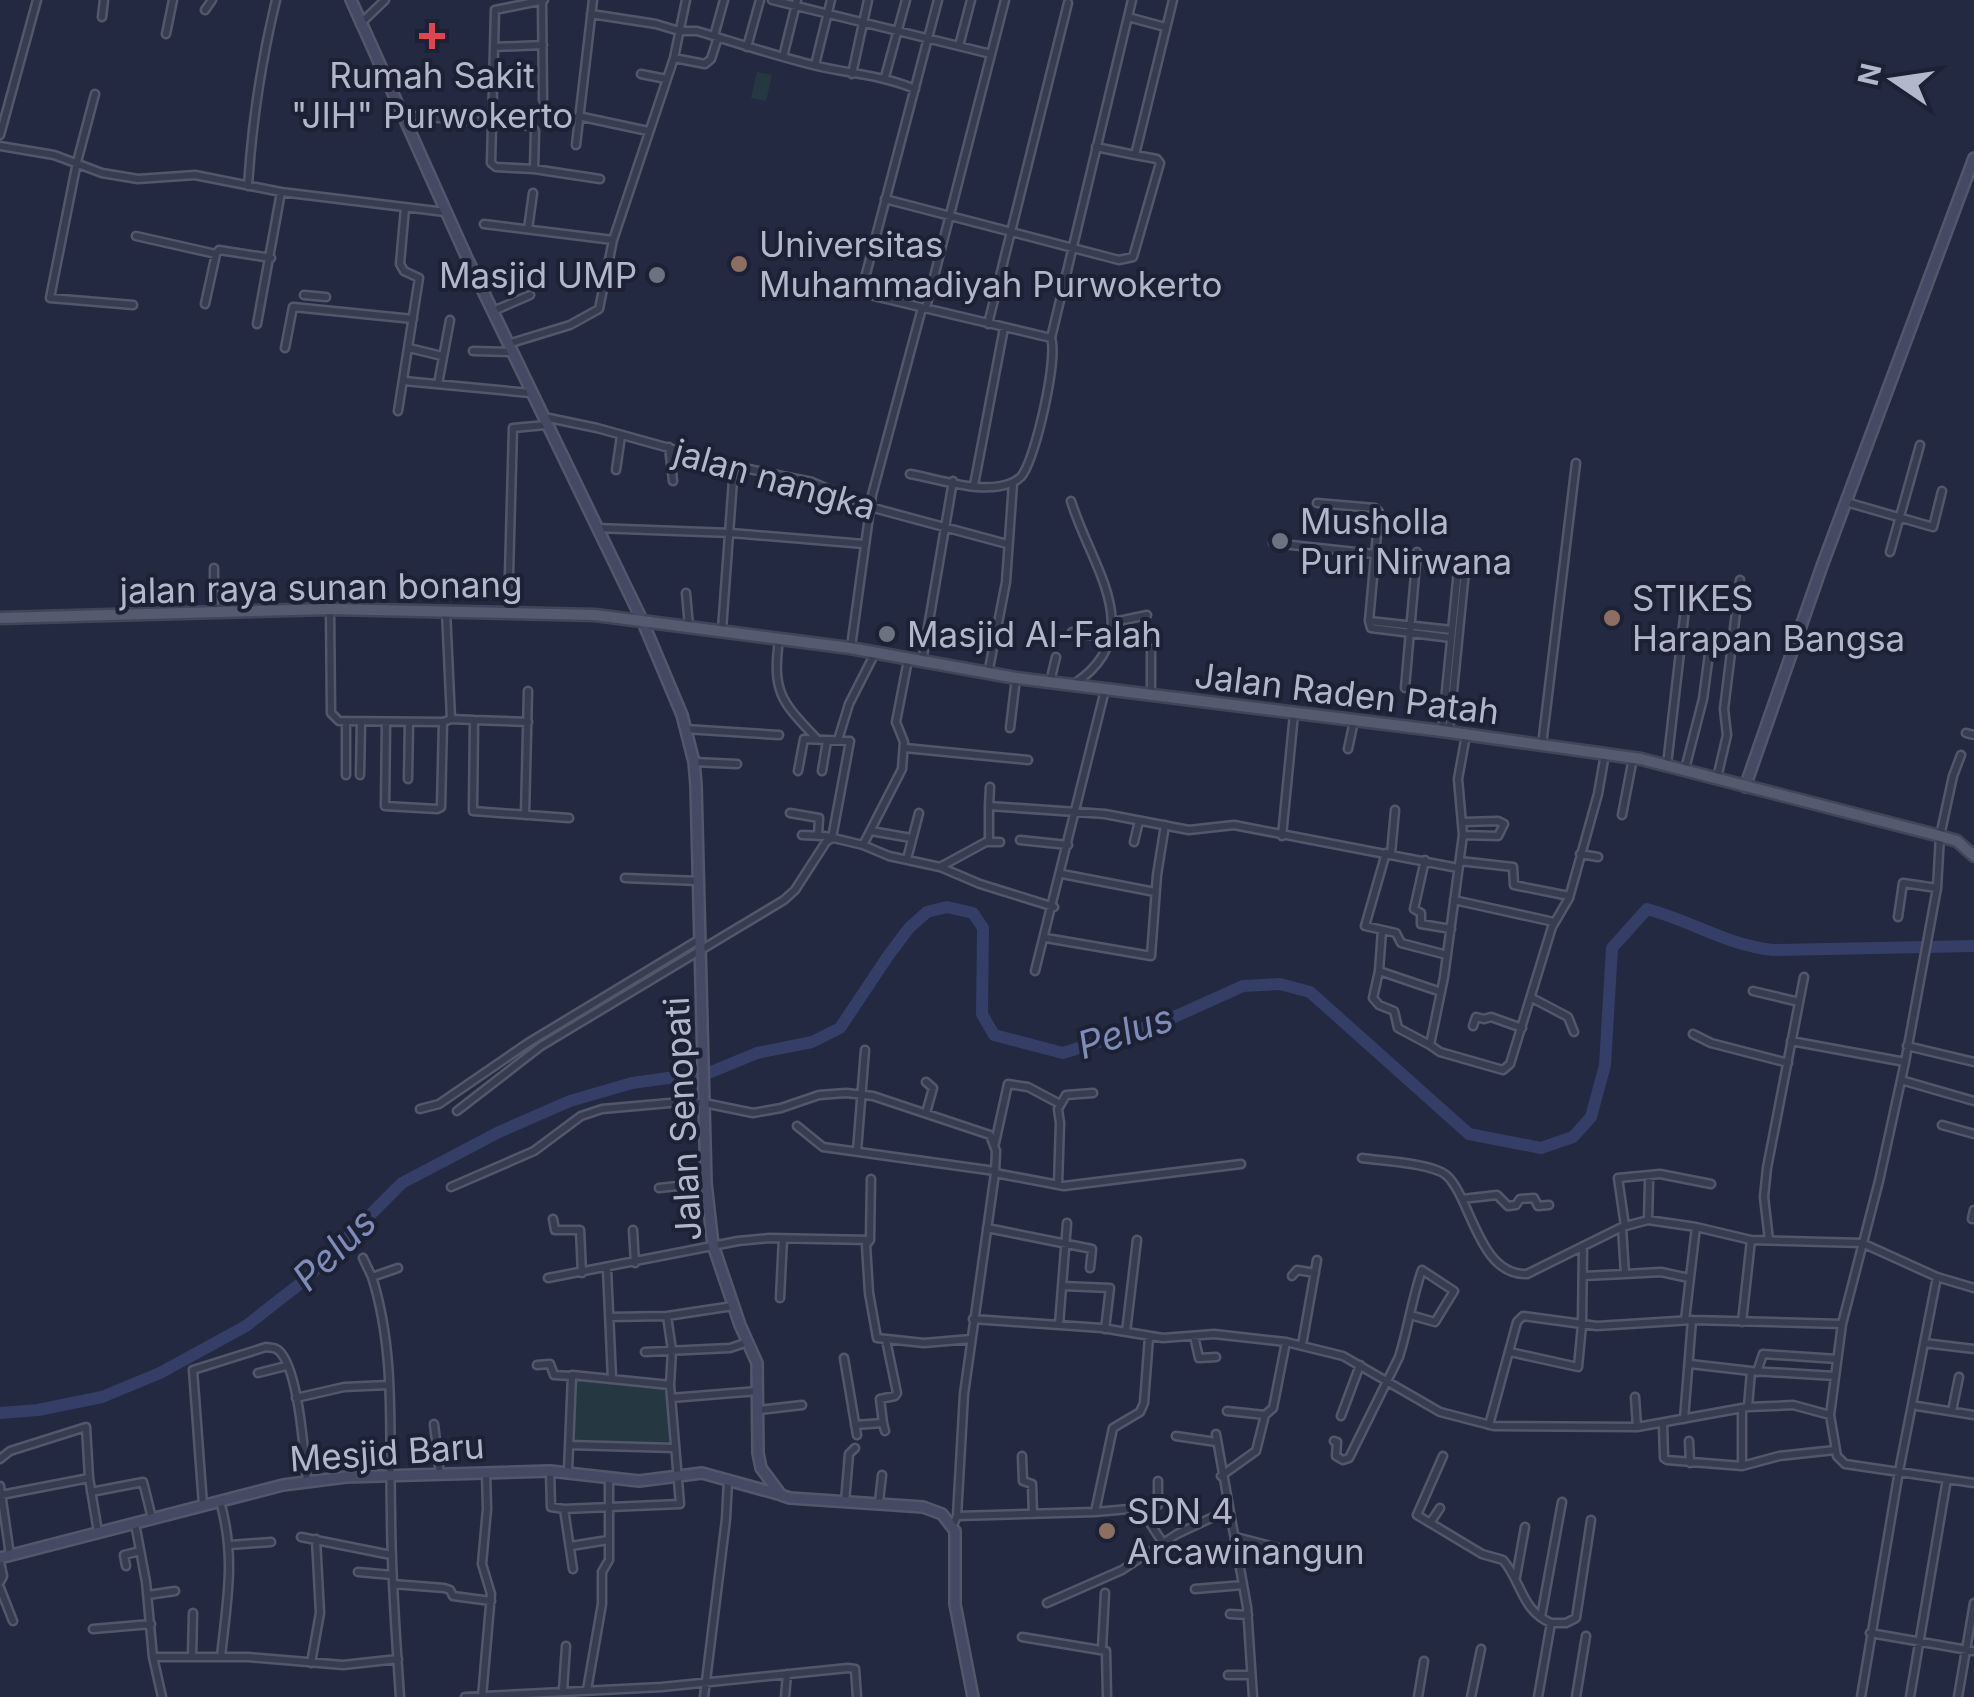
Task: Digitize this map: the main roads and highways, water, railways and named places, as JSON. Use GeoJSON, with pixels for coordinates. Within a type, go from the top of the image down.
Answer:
{"type":"FeatureCollection","features":[{"type":"Feature","properties":{"kind":"main road","name":"Jalan Senopati"},"geometry":{"type":"LineString","coordinates":[[350,0],[530,393],[642,620],[685,729],[694,762],[700,882],[706,1183],[713,1245],[757,1363],[761,1468]]}},
{"type":"Feature","properties":{"kind":"main road"},"geometry":{"type":"LineString","coordinates":[[1745,787],[1974,158]]}},
{"type":"Feature","properties":{"kind":"main road","name":"jalan raya sunan bonang"},"geometry":{"type":"LineString","coordinates":[[0,618],[330,609],[508,611],[642,620]]}},
{"type":"Feature","properties":{"kind":"main road","name":"Jalan Raden Patah"},"geometry":{"type":"LineString","coordinates":[[642,620],[850,648],[908,660],[989,668],[1016,678],[1052,677],[1105,690],[1633,758],[1940,836],[1956,841],[1974,856]]}},
{"type":"Feature","properties":{"kind":"main road"},"geometry":{"type":"LineString","coordinates":[[746,1484],[761,1468],[781,1495],[812,1502],[880,1502],[934,1509],[955,1521],[955,1604],[973,1697]]}},
{"type":"Feature","properties":{"kind":"main road","name":"Mesjid Baru"},"geometry":{"type":"LineString","coordinates":[[3,1558],[283,1484],[390,1474],[568,1471],[610,1480],[639,1481],[702,1473],[781,1495]]}},
{"type":"Feature","properties":{"kind":"waterway","name":"Pelus"},"geometry":{"type":"LineString","coordinates":[[0,1413],[102,1397],[160,1373],[246,1326],[306,1279],[402,1183],[499,1132],[570,1101],[632,1083],[711,1072],[757,1053],[812,1042],[840,1028],[909,928],[927,912],[947,907],[973,913],[983,928],[982,1014],[994,1035],[1063,1053],[1163,1022],[1243,986],[1280,984],[1310,992],[1469,1134],[1541,1148],[1573,1137],[1591,1117],[1605,1065],[1612,948],[1647,909],[1740,943],[1773,950],[1974,946]]}},
{"type":"Feature","properties":{"kind":"place","name":"Rumah Sakit \"JIH\" Purwokerto"},"geometry":{"type":"Point","coordinates":[432,36]}},
{"type":"Feature","properties":{"kind":"place","name":"Universitas Muhammadiyah Purwokerto"},"geometry":{"type":"Point","coordinates":[739,264]}},
{"type":"Feature","properties":{"kind":"place","name":"Masjid UMP"},"geometry":{"type":"Point","coordinates":[657,275]}},
{"type":"Feature","properties":{"kind":"place","name":"Musholla Puri Nirwana"},"geometry":{"type":"Point","coordinates":[1280,541]}},
{"type":"Feature","properties":{"kind":"place","name":"STIKES Harapan Bangsa"},"geometry":{"type":"Point","coordinates":[1612,618]}},
{"type":"Feature","properties":{"kind":"place","name":"Masjid Al-Falah"},"geometry":{"type":"Point","coordinates":[887,634]}},
{"type":"Feature","properties":{"kind":"place","name":"SDN 4 Arcawinangun"},"geometry":{"type":"Point","coordinates":[1107,1531]}}]}
